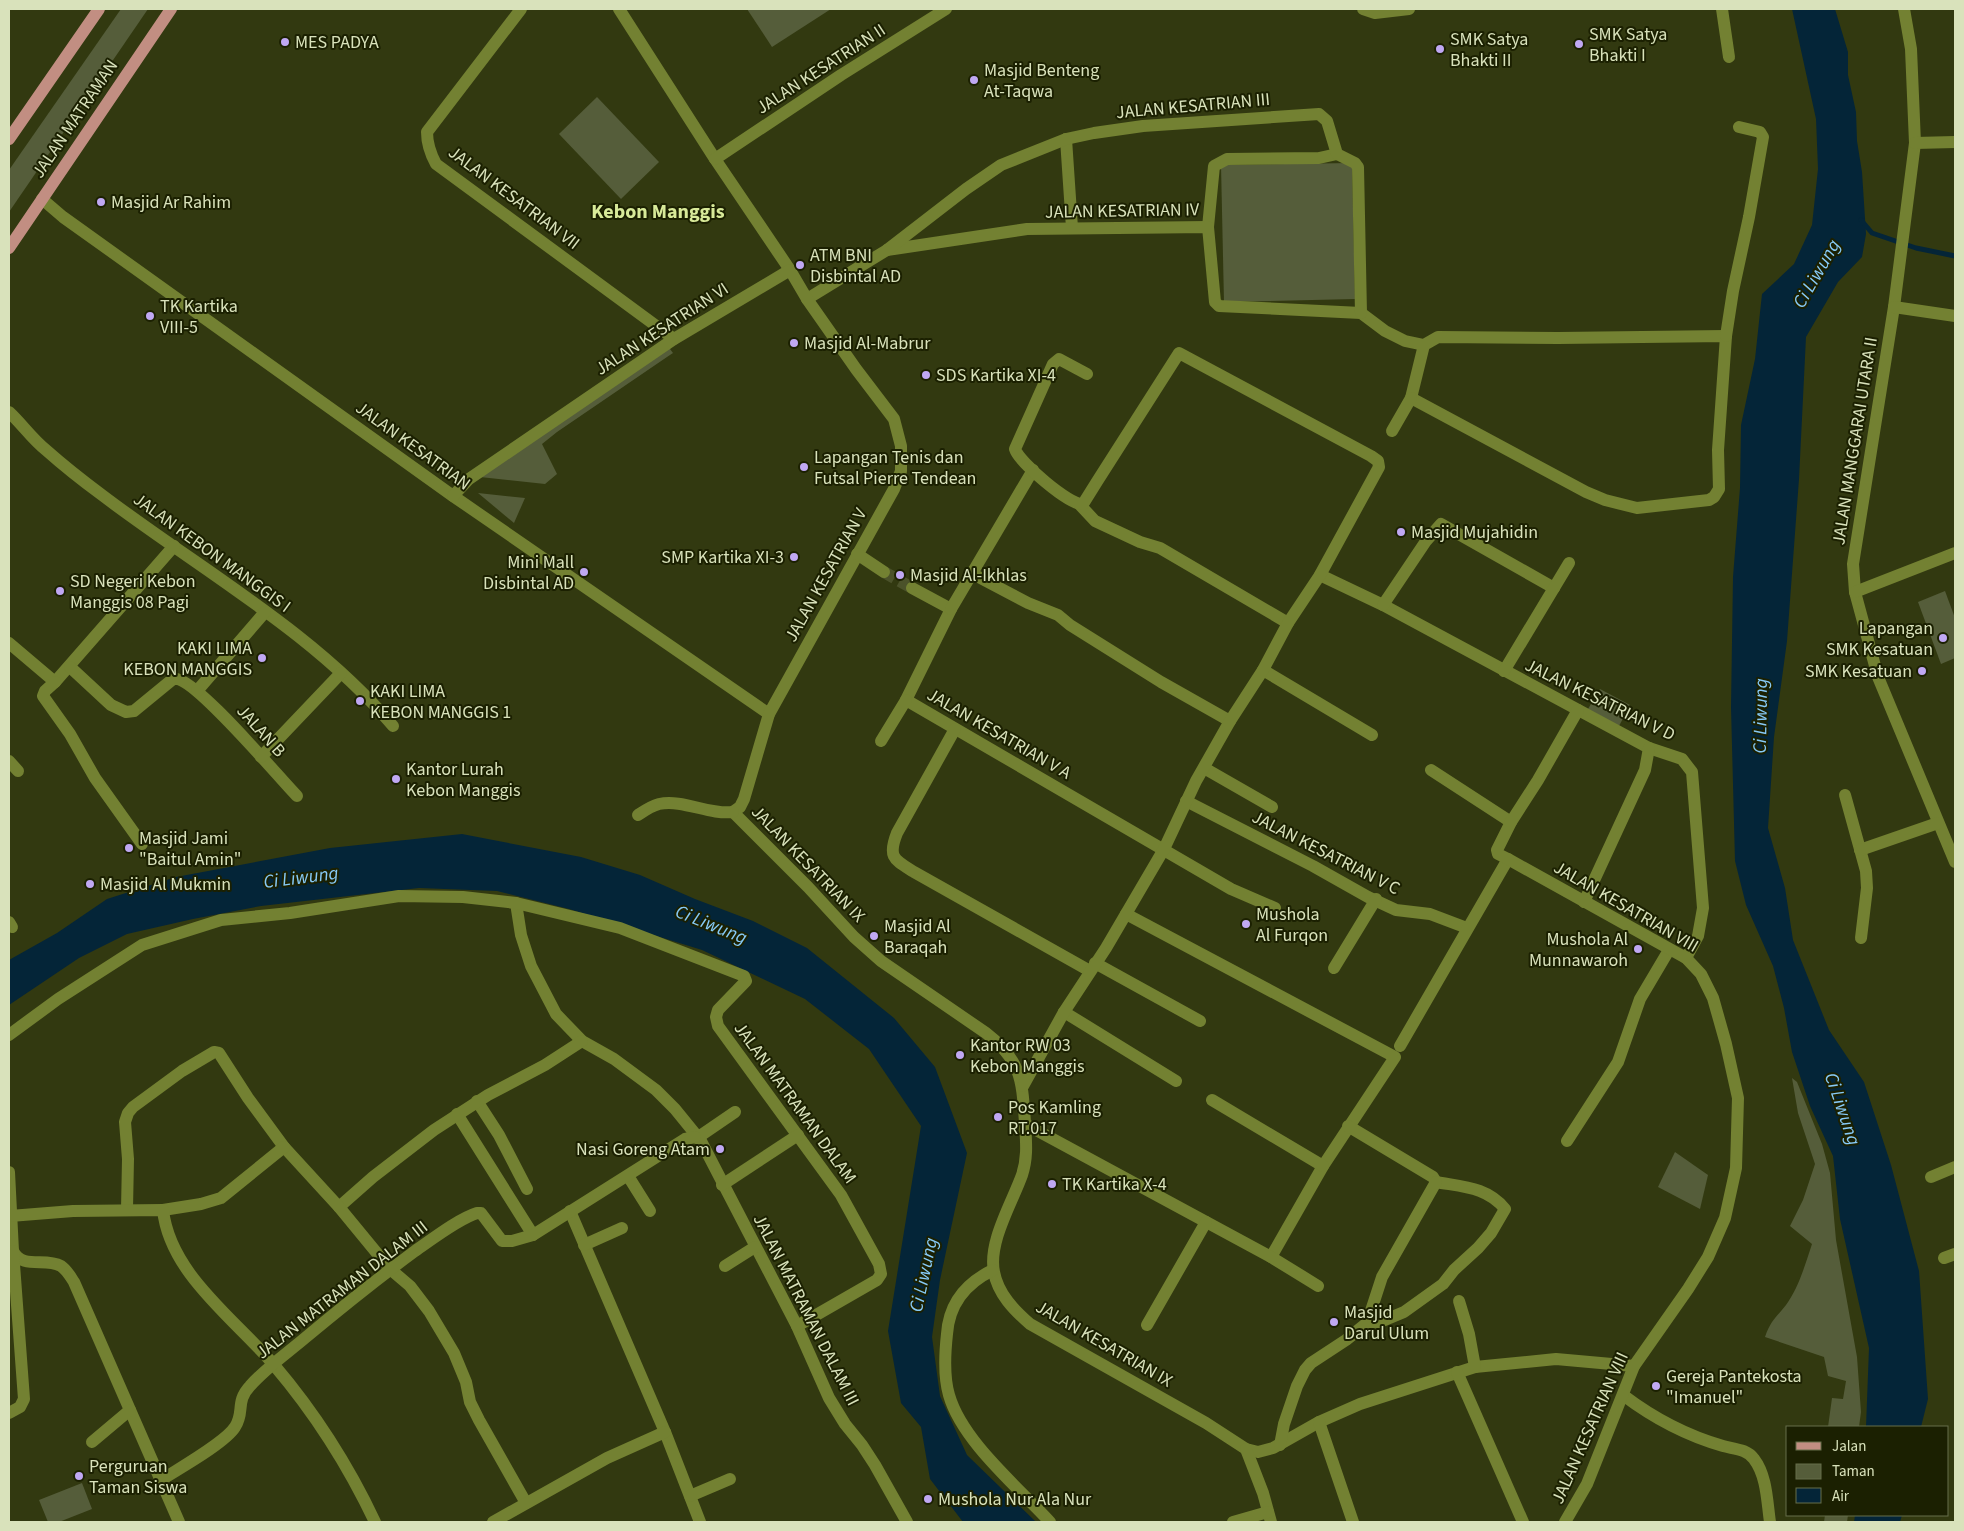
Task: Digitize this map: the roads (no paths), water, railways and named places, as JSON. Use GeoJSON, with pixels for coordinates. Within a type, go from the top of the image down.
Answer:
{"type":"FeatureCollection","features":[{"type":"Feature","properties":{"kind":"main road"},"geometry":{"type":"LineString","coordinates":[[9,140],[98,9]]}},
{"type":"Feature","properties":{"kind":"main road","name":"JALAN MATRAMAN"},"geometry":{"type":"LineString","coordinates":[[9,248],[170,9]]}},
{"type":"Feature","properties":{"kind":"street","name":"JALAN KESATRIAN VII"},"geometry":{"type":"LineString","coordinates":[[522,9],[427,132],[430,154],[436,164],[674,339]]}},
{"type":"Feature","properties":{"kind":"street"},"geometry":{"type":"LineString","coordinates":[[619,9],[715,159],[790,270],[807,299],[887,250]]}},
{"type":"Feature","properties":{"kind":"street","name":"JALAN KESATRIAN II"},"geometry":{"type":"LineString","coordinates":[[715,159],[827,84],[946,9]]}},
{"type":"Feature","properties":{"kind":"street"},"geometry":{"type":"LineString","coordinates":[[1363,9],[1375,13],[1409,9]]}},
{"type":"Feature","properties":{"kind":"street"},"geometry":{"type":"LineString","coordinates":[[1722,9],[1729,57]]}},
{"type":"Feature","properties":{"kind":"street","name":"JALAN MANGGARAI UTARA II"},"geometry":{"type":"LineString","coordinates":[[1904,9],[1911,49],[1915,143],[1894,307],[1853,564],[1855,592],[1878,677],[1955,862]]}},
{"type":"Feature","properties":{"kind":"street","name":"JALAN KESATRIAN III"},"geometry":{"type":"LineString","coordinates":[[887,250],[966,189],[1001,165],[1066,139],[1094,133],[1143,126],[1319,114],[1327,121],[1337,154]]}},
{"type":"Feature","properties":{"kind":"street"},"geometry":{"type":"LineString","coordinates":[[1411,398],[1605,500],[1637,508],[1709,500],[1714,497],[1719,489],[1718,450],[1726,336],[1762,137],[1760,132],[1739,127]]}},
{"type":"Feature","properties":{"kind":"street"},"geometry":{"type":"LineString","coordinates":[[1066,139],[1072,228]]}},
{"type":"Feature","properties":{"kind":"street"},"geometry":{"type":"LineString","coordinates":[[1915,143],[1955,142]]}},
{"type":"Feature","properties":{"kind":"street"},"geometry":{"type":"LineString","coordinates":[[1208,227],[1214,166],[1220,162],[1227,159],[1319,158],[1337,154],[1355,163],[1358,167],[1361,313],[1385,331],[1405,341],[1424,346]]}},
{"type":"Feature","properties":{"kind":"street","name":"JALAN KESATRIAN"},"geometry":{"type":"LineString","coordinates":[[42,199],[63,217],[453,496],[769,714]]}},
{"type":"Feature","properties":{"kind":"street","name":"JALAN KESATRIAN IV"},"geometry":{"type":"LineString","coordinates":[[887,250],[1027,229],[1208,227],[1214,302],[1219,306],[1361,313]]}},
{"type":"Feature","properties":{"kind":"street","name":"JALAN KESATRIAN VI"},"geometry":{"type":"LineString","coordinates":[[453,496],[469,479],[674,339],[790,270]]}},
{"type":"Feature","properties":{"kind":"street","name":"JALAN KESATRIAN V"},"geometry":{"type":"LineString","coordinates":[[769,714],[894,489],[901,471],[901,446],[894,420],[807,299]]}},
{"type":"Feature","properties":{"kind":"street"},"geometry":{"type":"LineString","coordinates":[[1894,307],[1955,316]]}},
{"type":"Feature","properties":{"kind":"street"},"geometry":{"type":"LineString","coordinates":[[1392,431],[1411,398],[1424,346],[1438,337],[1726,336]]}},
{"type":"Feature","properties":{"kind":"street"},"geometry":{"type":"LineString","coordinates":[[1023,1086],[1064,1012],[1126,914],[1164,849],[1186,801],[1230,721],[1263,670],[1288,624],[1320,575],[1379,468],[1378,461],[1180,353],[1087,500],[1080,505]]}},
{"type":"Feature","properties":{"kind":"street"},"geometry":{"type":"LineString","coordinates":[[1087,374],[1064,360],[1059,359],[1053,364],[1016,449],[1021,459],[1063,495],[1080,505],[1095,520],[1140,542],[1160,548],[1288,624]]}},
{"type":"Feature","properties":{"kind":"street","name":"JALAN KEBON MANGGIS I"},"geometry":{"type":"LineString","coordinates":[[9,412],[44,449],[103,496],[264,612],[332,664],[379,709],[393,726]]}},
{"type":"Feature","properties":{"kind":"street","name":"JALAN KESATRIAN V A"},"geometry":{"type":"LineString","coordinates":[[1032,470],[971,573],[906,700],[1231,889],[1275,908]]}},
{"type":"Feature","properties":{"kind":"street"},"geometry":{"type":"LineString","coordinates":[[1383,606],[1426,541],[1441,524],[1554,588]]}},
{"type":"Feature","properties":{"kind":"street"},"geometry":{"type":"LineString","coordinates":[[142,844],[95,778],[70,734],[43,696],[174,546]]}},
{"type":"Feature","properties":{"kind":"street"},"geometry":{"type":"LineString","coordinates":[[857,554],[884,572]]}},
{"type":"Feature","properties":{"kind":"street"},"geometry":{"type":"LineString","coordinates":[[1855,592],[1955,554]]}},
{"type":"Feature","properties":{"kind":"street"},"geometry":{"type":"LineString","coordinates":[[1504,671],[1569,562]]}},
{"type":"Feature","properties":{"kind":"street"},"geometry":{"type":"LineString","coordinates":[[971,573],[1028,603],[1058,615],[1070,625],[1161,682],[1230,721]]}},
{"type":"Feature","properties":{"kind":"street","name":"JALAN KESATRIAN V D"},"geometry":{"type":"LineString","coordinates":[[1320,575],[1383,606],[1649,748],[1682,759],[1692,772],[1703,908],[1698,936],[1686,958]]}},
{"type":"Feature","properties":{"kind":"street"},"geometry":{"type":"LineString","coordinates":[[912,588],[951,610]]}},
{"type":"Feature","properties":{"kind":"street"},"geometry":{"type":"LineString","coordinates":[[197,691],[264,612]]}},
{"type":"Feature","properties":{"kind":"street"},"geometry":{"type":"LineString","coordinates":[[9,643],[55,682]]}},
{"type":"Feature","properties":{"kind":"street","name":"JALAN B"},"geometry":{"type":"LineString","coordinates":[[70,667],[111,705],[126,712],[134,711],[173,679],[181,680],[197,691],[221,713],[297,796]]}},
{"type":"Feature","properties":{"kind":"street"},"geometry":{"type":"LineString","coordinates":[[1263,670],[1372,735]]}},
{"type":"Feature","properties":{"kind":"street"},"geometry":{"type":"LineString","coordinates":[[261,757],[341,673]]}},
{"type":"Feature","properties":{"kind":"street"},"geometry":{"type":"LineString","coordinates":[[881,741],[906,700]]}},
{"type":"Feature","properties":{"kind":"street"},"geometry":{"type":"LineString","coordinates":[[1400,1046],[1410,1032],[1467,928],[1508,859],[1498,854],[1497,850],[1511,822],[1578,710]]}},
{"type":"Feature","properties":{"kind":"street","name":"JALAN KESATRIAN IX"},"geometry":{"type":"LineString","coordinates":[[769,714],[744,799],[740,807],[733,812],[802,880],[854,937],[881,961],[999,1043],[1014,1064],[1023,1086],[1027,1144],[1026,1161],[994,1246],[993,1270],[999,1288],[1007,1302],[1030,1324],[1206,1423],[1246,1449]]}},
{"type":"Feature","properties":{"kind":"street"},"geometry":{"type":"LineString","coordinates":[[956,729],[897,833],[892,849],[893,857],[914,872],[1092,967],[1200,1021]]}},
{"type":"Feature","properties":{"kind":"street"},"geometry":{"type":"LineString","coordinates":[[1584,902],[1645,770],[1649,748]]}},
{"type":"Feature","properties":{"kind":"street"},"geometry":{"type":"LineString","coordinates":[[9,761],[18,771]]}},
{"type":"Feature","properties":{"kind":"street"},"geometry":{"type":"LineString","coordinates":[[1204,768],[1272,807]]}},
{"type":"Feature","properties":{"kind":"street"},"geometry":{"type":"LineString","coordinates":[[1431,770],[1511,822]]}},
{"type":"Feature","properties":{"kind":"street"},"geometry":{"type":"LineString","coordinates":[[1845,795],[1867,879],[1862,938]]}},
{"type":"Feature","properties":{"kind":"street","name":"JALAN KESATRIAN V C"},"geometry":{"type":"LineString","coordinates":[[1186,801],[1396,910],[1430,914],[1467,928]]}},
{"type":"Feature","properties":{"kind":"street"},"geometry":{"type":"LineString","coordinates":[[638,815],[659,804],[681,805],[725,813],[733,812]]}},
{"type":"Feature","properties":{"kind":"street"},"geometry":{"type":"LineString","coordinates":[[1860,850],[1938,823]]}},
{"type":"Feature","properties":{"kind":"street","name":"JALAN KESATRIAN VIII"},"geometry":{"type":"LineString","coordinates":[[1508,859],[1686,958],[1701,974],[1713,998],[1738,1098],[1736,1168],[1725,1218],[1708,1257],[1634,1366],[1587,1484],[1565,1522]]}},
{"type":"Feature","properties":{"kind":"street","name":"JALAN MATRAMAN DALAM"},"geometry":{"type":"LineString","coordinates":[[9,1035],[58,999],[142,945],[221,920],[290,913],[399,896],[463,897],[516,903],[620,928],[744,976],[746,981],[718,1010],[716,1017],[718,1026],[841,1195],[879,1264],[881,1274],[871,1285],[797,1326]]}},
{"type":"Feature","properties":{"kind":"street"},"geometry":{"type":"LineString","coordinates":[[1334,968],[1376,899]]}},
{"type":"Feature","properties":{"kind":"street","name":"JALAN MATRAMAN DALAM III"},"geometry":{"type":"LineString","coordinates":[[516,903],[521,935],[531,966],[556,1014],[582,1041],[614,1060],[656,1090],[675,1109],[701,1141],[797,1326],[829,1398],[870,1458],[907,1522]]}},
{"type":"Feature","properties":{"kind":"street"},"geometry":{"type":"LineString","coordinates":[[1126,914],[1394,1057],[1323,1166],[1271,1256]]}},
{"type":"Feature","properties":{"kind":"street"},"geometry":{"type":"LineString","coordinates":[[1567,1141],[1618,1062],[1640,999],[1669,950]]}},
{"type":"Feature","properties":{"kind":"street"},"geometry":{"type":"LineString","coordinates":[[1064,1012],[1176,1081]]}},
{"type":"Feature","properties":{"kind":"street"},"geometry":{"type":"LineString","coordinates":[[339,1207],[373,1177],[457,1114],[477,1101],[545,1065],[582,1041]]}},
{"type":"Feature","properties":{"kind":"street"},"geometry":{"type":"LineString","coordinates":[[127,1209],[128,1159],[125,1122],[128,1112],[182,1071],[214,1052],[219,1053],[248,1098],[284,1147],[339,1207],[390,1270],[410,1286],[429,1311],[454,1353],[466,1382],[470,1402],[478,1420],[526,1503]]}},
{"type":"Feature","properties":{"kind":"street"},"geometry":{"type":"LineString","coordinates":[[1212,1100],[1323,1166]]}},
{"type":"Feature","properties":{"kind":"street"},"geometry":{"type":"LineString","coordinates":[[477,1101],[499,1135],[527,1189]]}},
{"type":"Feature","properties":{"kind":"street"},"geometry":{"type":"LineString","coordinates":[[696,1137],[735,1112]]}},
{"type":"Feature","properties":{"kind":"street"},"geometry":{"type":"LineString","coordinates":[[457,1114],[533,1234]]}},
{"type":"Feature","properties":{"kind":"street"},"geometry":{"type":"LineString","coordinates":[[1025,1124],[1271,1256],[1318,1286]]}},
{"type":"Feature","properties":{"kind":"street"},"geometry":{"type":"LineString","coordinates":[[1280,1445],[1284,1424],[1297,1386],[1305,1370],[1320,1356],[1346,1340],[1368,1323],[1380,1322],[1404,1312],[1443,1284],[1454,1270],[1485,1240],[1505,1209],[1498,1200],[1488,1193],[1436,1182],[1433,1177],[1348,1126]]}},
{"type":"Feature","properties":{"kind":"street"},"geometry":{"type":"LineString","coordinates":[[722,1184],[798,1135]]}},
{"type":"Feature","properties":{"kind":"street","name":"JALAN MATRAMAN DALAM III"},"geometry":{"type":"LineString","coordinates":[[161,1480],[231,1432],[238,1423],[241,1413],[240,1401],[243,1394],[273,1364],[430,1240],[477,1213],[480,1213],[502,1240],[512,1241],[533,1234],[684,1139],[696,1137]]}},
{"type":"Feature","properties":{"kind":"street"},"geometry":{"type":"LineString","coordinates":[[10,1216],[127,1209],[163,1210],[201,1204],[221,1198],[284,1147]]}},
{"type":"Feature","properties":{"kind":"street"},"geometry":{"type":"LineString","coordinates":[[1931,1177],[1955,1167]]}},
{"type":"Feature","properties":{"kind":"street"},"geometry":{"type":"LineString","coordinates":[[9,1172],[10,1216],[24,1399],[20,1407],[9,1412]]}},
{"type":"Feature","properties":{"kind":"street"},"geometry":{"type":"LineString","coordinates":[[628,1176],[650,1211]]}},
{"type":"Feature","properties":{"kind":"street"},"geometry":{"type":"LineString","coordinates":[[1368,1323],[1382,1277],[1436,1182]]}},
{"type":"Feature","properties":{"kind":"street"},"geometry":{"type":"LineString","coordinates":[[163,1210],[164,1220],[172,1243],[187,1269],[273,1364],[327,1438],[375,1522]]}},
{"type":"Feature","properties":{"kind":"street"},"geometry":{"type":"LineString","coordinates":[[570,1211],[665,1432],[700,1522]]}},
{"type":"Feature","properties":{"kind":"street"},"geometry":{"type":"LineString","coordinates":[[1147,1325],[1206,1222]]}},
{"type":"Feature","properties":{"kind":"street"},"geometry":{"type":"LineString","coordinates":[[584,1245],[622,1228]]}},
{"type":"Feature","properties":{"kind":"street"},"geometry":{"type":"LineString","coordinates":[[725,1266],[755,1247]]}},
{"type":"Feature","properties":{"kind":"street"},"geometry":{"type":"LineString","coordinates":[[13,1251],[17,1258],[22,1261],[50,1263],[60,1266],[66,1270],[74,1282],[179,1522]]}},
{"type":"Feature","properties":{"kind":"street"},"geometry":{"type":"LineString","coordinates":[[993,1270],[972,1282],[952,1307],[947,1328],[945,1351],[949,1394],[959,1418],[974,1441],[1016,1488],[1050,1522]]}},
{"type":"Feature","properties":{"kind":"street"},"geometry":{"type":"LineString","coordinates":[[1459,1301],[1469,1334],[1475,1367]]}},
{"type":"Feature","properties":{"kind":"street"},"geometry":{"type":"LineString","coordinates":[[1246,1449],[1258,1452],[1280,1445],[1319,1422],[1360,1404],[1475,1367],[1556,1359],[1634,1366]]}},
{"type":"Feature","properties":{"kind":"street"},"geometry":{"type":"LineString","coordinates":[[1457,1372],[1523,1522]]}},
{"type":"Feature","properties":{"kind":"street"},"geometry":{"type":"LineString","coordinates":[[1623,1395],[1638,1406],[1689,1433],[1723,1446],[1746,1452],[1751,1456],[1762,1474],[1770,1522]]}},
{"type":"Feature","properties":{"kind":"street"},"geometry":{"type":"LineString","coordinates":[[92,1442],[130,1410]]}},
{"type":"Feature","properties":{"kind":"street"},"geometry":{"type":"LineString","coordinates":[[1319,1422],[1353,1522]]}},
{"type":"Feature","properties":{"kind":"street"},"geometry":{"type":"LineString","coordinates":[[493,1522],[606,1458],[665,1432]]}},
{"type":"Feature","properties":{"kind":"street"},"geometry":{"type":"LineString","coordinates":[[1233,1522],[1269,1517],[1263,1493],[1246,1449]]}},
{"type":"Feature","properties":{"kind":"street"},"geometry":{"type":"LineString","coordinates":[[690,1496],[730,1479]]}},
{"type":"Feature","properties":{"kind":"water","name":"Ci Liwung"},"geometry":{"type":"Polygon","coordinates":[[[1792,9],[1835,9],[1848,52],[1848,75],[1856,112],[1866,234],[1862,257],[1838,282],[1806,337],[1799,479],[1787,641],[1774,737],[1768,828],[1785,888],[1793,940],[1829,1030],[1864,1082],[1891,1165],[1919,1271],[1928,1399],[1921,1426],[1866,1426],[1869,1348],[1840,1219],[1833,1156],[1810,1106],[1792,1052],[1784,1008],[1773,966],[1746,905],[1735,861],[1731,707],[1733,577],[1740,488],[1741,425],[1755,359],[1762,294],[1794,264],[1812,225],[1818,169],[1816,119],[1792,9]]]}},
{"type":"Feature","properties":{"kind":"water","name":"Ci Liwung"},"geometry":{"type":"Polygon","coordinates":[[[462,834],[581,857],[640,875],[753,921],[807,948],[894,1018],[935,1067],[967,1153],[940,1280],[932,1337],[940,1396],[967,1455],[1036,1522],[963,1522],[930,1479],[921,1427],[901,1403],[888,1331],[921,1126],[869,1049],[805,999],[702,950],[569,909],[497,891],[419,888],[261,906],[127,934],[79,958],[9,1005],[9,960],[57,933],[107,899],[176,877],[330,848],[462,834]]]}},
{"type":"Feature","properties":{"kind":"water"},"geometry":{"type":"Polygon","coordinates":[[[1855,1516],[1902,1516],[1900,1522],[1854,1522],[1855,1516]]]}},
{"type":"Feature","properties":{"kind":"waterway"},"geometry":{"type":"LineString","coordinates":[[1861,220],[1872,233],[1916,248],[1955,256]]}},
{"type":"Feature","properties":{"kind":"tunnel"},"geometry":{"type":"LineString","coordinates":[[884,572],[912,588]]}},
{"type":"Feature","properties":{"kind":"place","name":"MES PADYA"},"geometry":{"type":"Point","coordinates":[285,42]}},
{"type":"Feature","properties":{"kind":"place","name":"SMK Satya Bhakti I"},"geometry":{"type":"Point","coordinates":[1579,44]}},
{"type":"Feature","properties":{"kind":"place","name":"SMK Satya Bhakti II"},"geometry":{"type":"Point","coordinates":[1440,49]}},
{"type":"Feature","properties":{"kind":"place","name":"Masjid Benteng At-Taqwa"},"geometry":{"type":"Point","coordinates":[974,80]}},
{"type":"Feature","properties":{"kind":"place","name":"Masjid Ar Rahim"},"geometry":{"type":"Point","coordinates":[101,202]}},
{"type":"Feature","properties":{"kind":"place","name":"ATM BNI Disbintal AD"},"geometry":{"type":"Point","coordinates":[800,265]}},
{"type":"Feature","properties":{"kind":"place","name":"TK Kartika VIII-5"},"geometry":{"type":"Point","coordinates":[150,316]}},
{"type":"Feature","properties":{"kind":"place","name":"Masjid Al-Mabrur"},"geometry":{"type":"Point","coordinates":[794,343]}},
{"type":"Feature","properties":{"kind":"place","name":"SDS Kartika XI-4"},"geometry":{"type":"Point","coordinates":[926,375]}},
{"type":"Feature","properties":{"kind":"place","name":"Lapangan Tenis dan Futsal Pierre Tendean"},"geometry":{"type":"Point","coordinates":[804,467]}},
{"type":"Feature","properties":{"kind":"place","name":"Masjid Mujahidin"},"geometry":{"type":"Point","coordinates":[1401,532]}},
{"type":"Feature","properties":{"kind":"place","name":"SMP Kartika XI-3"},"geometry":{"type":"Point","coordinates":[794,557]}},
{"type":"Feature","properties":{"kind":"place","name":"Mini Mall Disbintal AD"},"geometry":{"type":"Point","coordinates":[584,572]}},
{"type":"Feature","properties":{"kind":"place","name":"Masjid Al-Ikhlas"},"geometry":{"type":"Point","coordinates":[900,575]}},
{"type":"Feature","properties":{"kind":"place","name":"SD Negeri Kebon Manggis 08 Pagi"},"geometry":{"type":"Point","coordinates":[60,591]}},
{"type":"Feature","properties":{"kind":"place","name":"Lapangan SMK Kesatuan"},"geometry":{"type":"Point","coordinates":[1943,638]}},
{"type":"Feature","properties":{"kind":"place","name":"KAKI LIMA KEBON MANGGIS"},"geometry":{"type":"Point","coordinates":[262,658]}},
{"type":"Feature","properties":{"kind":"place","name":"SMK Kesatuan"},"geometry":{"type":"Point","coordinates":[1922,671]}},
{"type":"Feature","properties":{"kind":"place","name":"KAKI LIMA KEBON MANGGIS 1"},"geometry":{"type":"Point","coordinates":[360,701]}},
{"type":"Feature","properties":{"kind":"place","name":"Kantor Lurah Kebon Manggis"},"geometry":{"type":"Point","coordinates":[396,779]}},
{"type":"Feature","properties":{"kind":"place","name":"Masjid Jami \"Baitul Amin\""},"geometry":{"type":"Point","coordinates":[129,848]}},
{"type":"Feature","properties":{"kind":"place","name":"Masjid Al Mukmin"},"geometry":{"type":"Point","coordinates":[90,884]}},
{"type":"Feature","properties":{"kind":"place","name":"Mushola Al Furqon"},"geometry":{"type":"Point","coordinates":[1246,924]}},
{"type":"Feature","properties":{"kind":"place","name":"Masjid Al Baraqah"},"geometry":{"type":"Point","coordinates":[874,936]}},
{"type":"Feature","properties":{"kind":"place","name":"Mushola Al Munnawaroh"},"geometry":{"type":"Point","coordinates":[1638,949]}},
{"type":"Feature","properties":{"kind":"place","name":"Kantor RW 03 Kebon Manggis"},"geometry":{"type":"Point","coordinates":[960,1055]}},
{"type":"Feature","properties":{"kind":"place","name":"Pos Kamling RT.017"},"geometry":{"type":"Point","coordinates":[998,1117]}},
{"type":"Feature","properties":{"kind":"place","name":"Nasi Goreng Atam"},"geometry":{"type":"Point","coordinates":[720,1149]}},
{"type":"Feature","properties":{"kind":"place","name":"TK Kartika X-4"},"geometry":{"type":"Point","coordinates":[1052,1184]}},
{"type":"Feature","properties":{"kind":"place","name":"Masjid Darul Ulum"},"geometry":{"type":"Point","coordinates":[1334,1322]}},
{"type":"Feature","properties":{"kind":"place","name":"Gereja Pantekosta \"Imanuel\""},"geometry":{"type":"Point","coordinates":[1656,1386]}},
{"type":"Feature","properties":{"kind":"place","name":"Perguruan Taman Siswa"},"geometry":{"type":"Point","coordinates":[79,1476]}},
{"type":"Feature","properties":{"kind":"place","name":"Mushola Nur Ala Nur"},"geometry":{"type":"Point","coordinates":[928,1499]}},
{"type":"Feature","properties":{"kind":"district","name":"Kebon Manggis"},"geometry":{"type":"Point","coordinates":[658,212]}}]}
